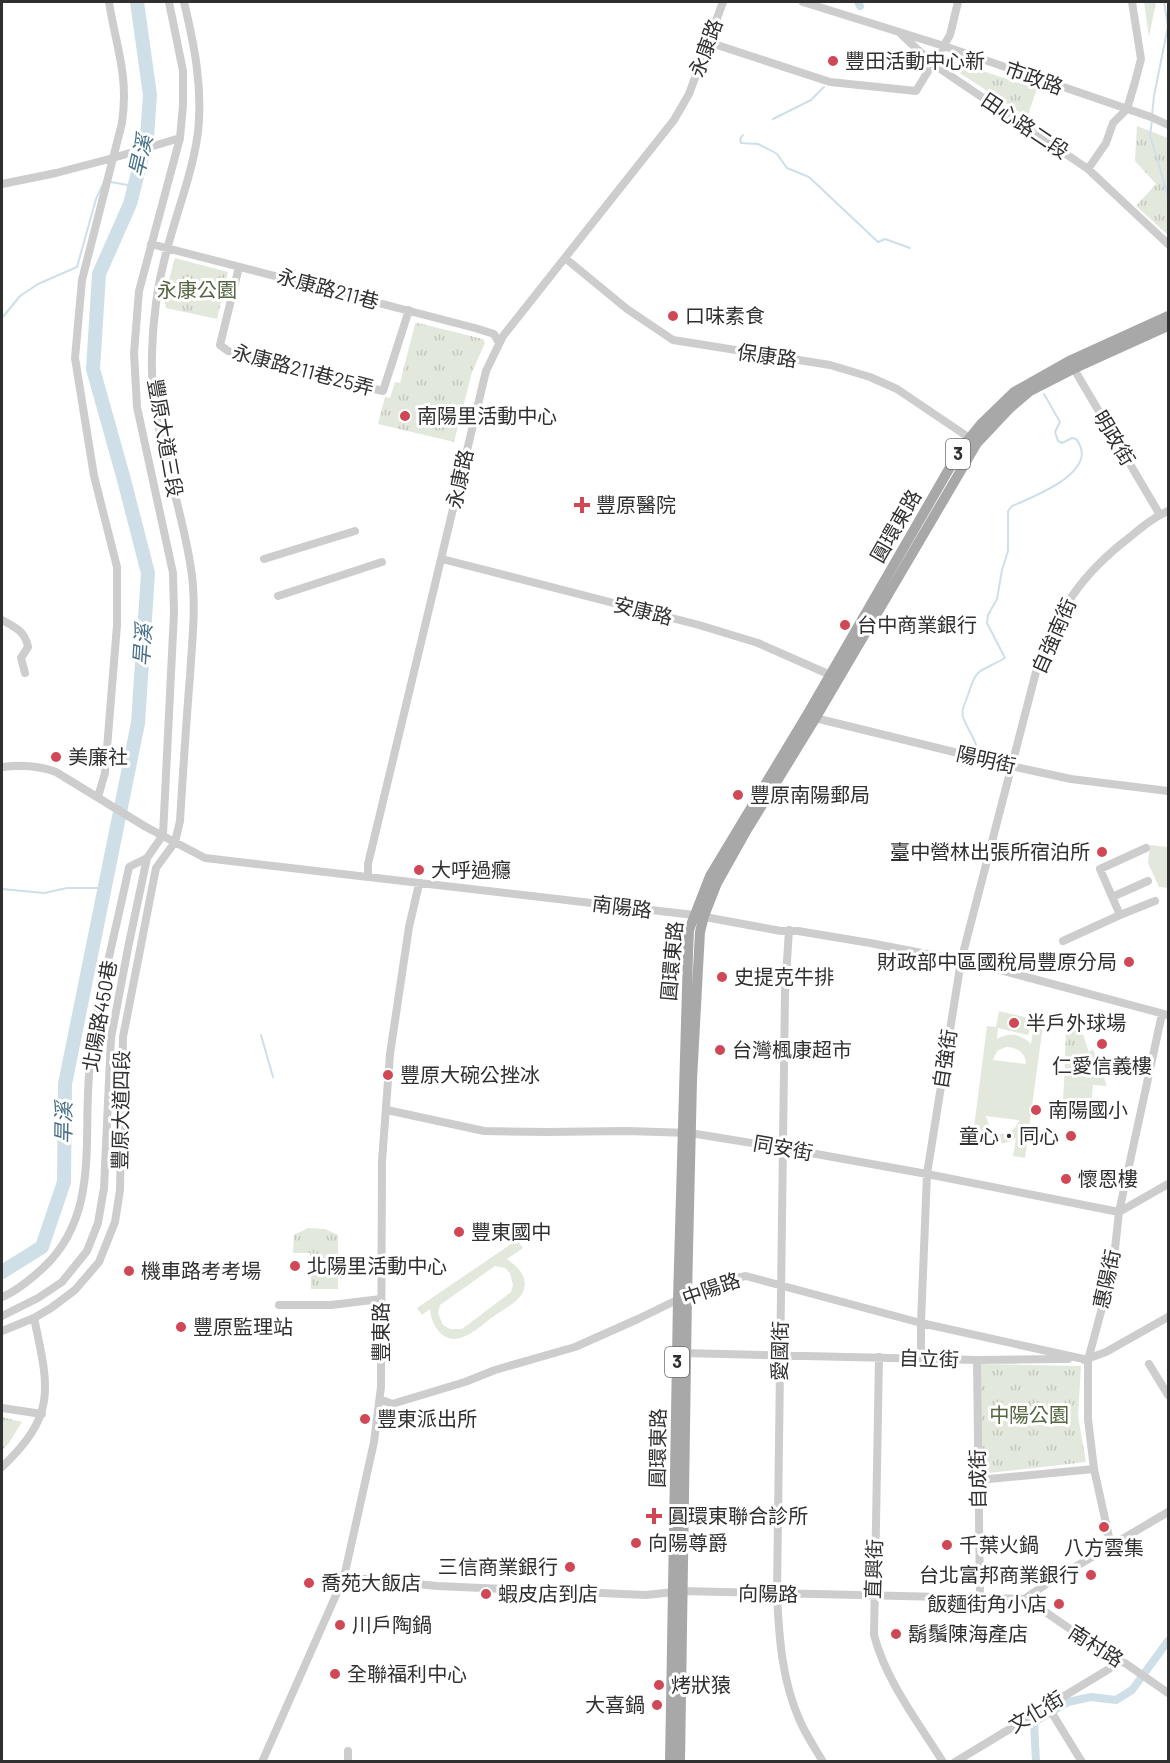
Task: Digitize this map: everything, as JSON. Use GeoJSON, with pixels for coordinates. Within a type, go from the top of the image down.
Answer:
{"type":"FeatureCollection","features":[{"type":"Feature","properties":{"kind":"main road","name":"圓環東路"},"geometry":{"type":"LineString","coordinates":[[680,1761],[678,1591],[686,1133],[699,916],[710,876],[811,717],[973,441],[1000,404],[1014,392],[1168,316]]}},
{"type":"Feature","properties":{"kind":"main road","name":"圓環東路"},"geometry":{"type":"LineString","coordinates":[[1071,365],[1168,326]]}},
{"type":"Feature","properties":{"kind":"main road","name":"圓環東路"},"geometry":{"type":"LineString","coordinates":[[670,1761],[678,1591]]}},
{"type":"Feature","properties":{"kind":"street"},"geometry":{"type":"LineString","coordinates":[[2,767],[22,764],[45,768],[100,798],[105,773],[117,625],[117,567],[94,476],[75,358],[82,280],[116,157],[122,123],[125,81],[109,2]]}},
{"type":"Feature","properties":{"kind":"street","name":"豐原大道三段"},"geometry":{"type":"LineString","coordinates":[[163,835],[174,613],[173,573],[137,407],[134,353],[139,291],[180,138],[183,71],[169,2]]}},
{"type":"Feature","properties":{"kind":"street","name":"豐原大道三段"},"geometry":{"type":"LineString","coordinates":[[175,842],[180,821],[193,618],[192,579],[188,548],[161,438],[153,382],[152,354],[155,315],[167,247],[191,172],[198,127],[195,46],[184,2]]}},
{"type":"Feature","properties":{"kind":"street","name":"永康路"},"geometry":{"type":"LineString","coordinates":[[368,878],[370,853],[486,371],[500,343],[674,120],[689,94],[723,2]]}},
{"type":"Feature","properties":{"kind":"street","name":"田心路二段"},"geometry":{"type":"LineString","coordinates":[[803,2],[899,32],[933,64],[1088,169],[1168,244]]}},
{"type":"Feature","properties":{"kind":"street"},"geometry":{"type":"LineString","coordinates":[[708,42],[830,82],[916,92],[945,46],[952,30],[958,2]]}},
{"type":"Feature","properties":{"kind":"street"},"geometry":{"type":"LineString","coordinates":[[1088,169],[1106,143],[1113,123],[1127,110],[1141,60],[1132,2]]}},
{"type":"Feature","properties":{"kind":"street","name":"市政路"},"geometry":{"type":"LineString","coordinates":[[899,32],[1164,123]]}},
{"type":"Feature","properties":{"kind":"street"},"geometry":{"type":"LineString","coordinates":[[2,184],[56,173],[180,138]]}},
{"type":"Feature","properties":{"kind":"street","name":"永康路211巷"},"geometry":{"type":"LineString","coordinates":[[151,244],[494,334],[500,343]]}},
{"type":"Feature","properties":{"kind":"street","name":"保康路"},"geometry":{"type":"LineString","coordinates":[[565,258],[627,309],[673,340],[830,365],[870,377],[897,389],[937,414],[973,441]]}},
{"type":"Feature","properties":{"kind":"street","name":"永康路211巷25弄"},"geometry":{"type":"LineString","coordinates":[[239,267],[220,345],[228,351],[306,373],[383,391],[409,310]]}},
{"type":"Feature","properties":{"kind":"street","name":"明政街"},"geometry":{"type":"LineString","coordinates":[[1071,365],[1164,513]]}},
{"type":"Feature","properties":{"kind":"street","name":"自強南街"},"geometry":{"type":"LineString","coordinates":[[1011,766],[1035,672],[1045,644],[1071,596],[1106,555],[1164,513]]}},
{"type":"Feature","properties":{"kind":"street"},"geometry":{"type":"LineString","coordinates":[[264,559],[355,531]]}},
{"type":"Feature","properties":{"kind":"street","name":"安康路"},"geometry":{"type":"LineString","coordinates":[[442,558],[699,625],[758,643],[835,677]]}},
{"type":"Feature","properties":{"kind":"street"},"geometry":{"type":"LineString","coordinates":[[278,596],[382,562]]}},
{"type":"Feature","properties":{"kind":"street"},"geometry":{"type":"LineString","coordinates":[[2,620],[20,630],[27,640],[28,647],[21,658],[25,674]]}},
{"type":"Feature","properties":{"kind":"street","name":"陽明街"},"geometry":{"type":"LineString","coordinates":[[811,717],[1071,779],[1168,791]]}},
{"type":"Feature","properties":{"kind":"street","name":"自強街"},"geometry":{"type":"LineString","coordinates":[[921,1358],[927,1174],[961,961],[1011,766]]}},
{"type":"Feature","properties":{"kind":"street","name":"南陽路"},"geometry":{"type":"LineString","coordinates":[[100,798],[146,827],[205,858],[699,916],[781,931],[789,930],[870,943],[961,961],[1165,1014]]}},
{"type":"Feature","properties":{"kind":"street","name":"豐原大道四段"},"geometry":{"type":"LineString","coordinates":[[2,1316],[38,1298],[62,1282],[87,1251],[98,1222],[104,1188],[111,1038],[147,858],[163,835]]}},
{"type":"Feature","properties":{"kind":"street","name":"豐原大道四段"},"geometry":{"type":"LineString","coordinates":[[2,1331],[34,1318],[75,1290],[99,1262],[115,1222],[120,1190],[123,1037],[156,868],[175,842]]}},
{"type":"Feature","properties":{"kind":"street"},"geometry":{"type":"LineString","coordinates":[[1120,915],[1100,869],[1146,848]]}},
{"type":"Feature","properties":{"kind":"street","name":"北陽路450巷"},"geometry":{"type":"LineString","coordinates":[[2,1297],[31,1279],[53,1259],[77,1217],[83,1197],[87,1156],[86,1101],[98,1014],[129,867],[147,858]]}},
{"type":"Feature","properties":{"kind":"street"},"geometry":{"type":"LineString","coordinates":[[1112,897],[1148,881]]}},
{"type":"Feature","properties":{"kind":"street","name":"豐東路"},"geometry":{"type":"LineString","coordinates":[[261,1761],[344,1577],[374,1442],[380,1399],[382,1161],[390,1054],[418,884]]}},
{"type":"Feature","properties":{"kind":"street"},"geometry":{"type":"LineString","coordinates":[[1063,941],[1155,901]]}},
{"type":"Feature","properties":{"kind":"street","name":"愛國街"},"geometry":{"type":"LineString","coordinates":[[789,930],[785,992],[777,1594],[782,1664],[788,1690],[801,1723],[823,1761]]}},
{"type":"Feature","properties":{"kind":"street","name":"惠陽街"},"geometry":{"type":"LineString","coordinates":[[1110,1546],[1094,1469],[1088,1419],[1088,1360],[1113,1267],[1119,1212],[1165,1014]]}},
{"type":"Feature","properties":{"kind":"street","name":"同安街"},"geometry":{"type":"LineString","coordinates":[[387,1110],[484,1131],[686,1133],[927,1174],[1119,1212]]}},
{"type":"Feature","properties":{"kind":"street"},"geometry":{"type":"LineString","coordinates":[[1119,1212],[1168,1184]]}},
{"type":"Feature","properties":{"kind":"street","name":"中陽路"},"geometry":{"type":"LineString","coordinates":[[380,1399],[392,1404],[465,1382],[495,1370],[575,1347],[682,1297],[731,1279],[746,1276],[921,1323],[1088,1360]]}},
{"type":"Feature","properties":{"kind":"street"},"geometry":{"type":"LineString","coordinates":[[279,1305],[331,1305],[381,1299]]}},
{"type":"Feature","properties":{"kind":"street","name":"自立街"},"geometry":{"type":"LineString","coordinates":[[682,1353],[977,1360],[1088,1360],[1168,1317]]}},
{"type":"Feature","properties":{"kind":"street"},"geometry":{"type":"LineString","coordinates":[[2,1467],[22,1449],[33,1434],[42,1414],[46,1370],[34,1318]]}},
{"type":"Feature","properties":{"kind":"street","name":"直興街"},"geometry":{"type":"LineString","coordinates":[[879,1357],[874,1635],[879,1654],[943,1761]]}},
{"type":"Feature","properties":{"kind":"street","name":"自成街"},"geometry":{"type":"LineString","coordinates":[[977,1360],[980,1598]]}},
{"type":"Feature","properties":{"kind":"street"},"geometry":{"type":"LineString","coordinates":[[1149,1364],[1168,1395]]}},
{"type":"Feature","properties":{"kind":"street"},"geometry":{"type":"LineString","coordinates":[[2,1408],[42,1414]]}},
{"type":"Feature","properties":{"kind":"street"},"geometry":{"type":"LineString","coordinates":[[978,1480],[1094,1469]]}},
{"type":"Feature","properties":{"kind":"street"},"geometry":{"type":"LineString","coordinates":[[1024,1599],[1168,1512]]}},
{"type":"Feature","properties":{"kind":"street","name":"向陽路"},"geometry":{"type":"LineString","coordinates":[[344,1577],[437,1586],[646,1595],[678,1591],[1024,1599]]}},
{"type":"Feature","properties":{"kind":"street","name":"南村路"},"geometry":{"type":"LineString","coordinates":[[1024,1599],[1168,1693]]}},
{"type":"Feature","properties":{"kind":"street","name":"文化街"},"geometry":{"type":"LineString","coordinates":[[955,1761],[1109,1669],[1115,1660]]}},
{"type":"Feature","properties":{"kind":"street"},"geometry":{"type":"LineString","coordinates":[[1047,1705],[1082,1761]]}},
{"type":"Feature","properties":{"kind":"street"},"geometry":{"type":"LineString","coordinates":[[348,1751],[348,1761]]}},
{"type":"Feature","properties":{"kind":"green space"},"geometry":{"type":"Polygon","coordinates":[[[1144,2],[1156,2],[1149,37],[1144,2]]]}},
{"type":"Feature","properties":{"kind":"green space"},"geometry":{"type":"Polygon","coordinates":[[[953,61],[1037,89],[1027,117],[952,68],[949,63],[953,61]]]}},
{"type":"Feature","properties":{"kind":"green space"},"geometry":{"type":"Polygon","coordinates":[[[1137,126],[1168,138],[1168,235],[1136,206],[1156,184],[1135,161],[1137,126]]]}},
{"type":"Feature","properties":{"kind":"green space","name":"永康公園"},"geometry":{"type":"Polygon","coordinates":[[[175,258],[228,272],[217,319],[166,308],[164,298],[175,258]]]}},
{"type":"Feature","properties":{"kind":"green space"},"geometry":{"type":"Polygon","coordinates":[[[415,324],[483,339],[485,343],[472,372],[454,442],[378,424],[385,397],[390,398],[395,382],[400,383],[415,324]]]}},
{"type":"Feature","properties":{"kind":"green space"},"geometry":{"type":"Polygon","coordinates":[[[1150,845],[1168,847],[1168,888],[1159,887],[1148,863],[1150,845]]]}},
{"type":"Feature","properties":{"kind":"green space"},"geometry":{"type":"Polygon","coordinates":[[[999,1011],[1032,1019],[1028,1035],[998,1028],[997,1039],[1006,1035],[1015,1035],[1031,1044],[1034,1023],[1043,1025],[1025,1158],[1013,1156],[1016,1138],[999,1143],[991,1140],[984,1132],[982,1144],[972,1143],[987,1026],[996,1027],[999,1011]],[[1006,1047],[997,1051],[993,1060],[1026,1064],[1020,1051],[1006,1047]],[[986,1116],[990,1127],[999,1134],[1006,1134],[1012,1131],[1019,1120],[986,1116]]]}},
{"type":"Feature","properties":{"kind":"green space"},"geometry":{"type":"Polygon","coordinates":[[[1066,1029],[1082,1032],[1089,1052],[1093,1049],[1107,1086],[1064,1083],[1066,1029]]]}},
{"type":"Feature","properties":{"kind":"green space"},"geometry":{"type":"Polygon","coordinates":[[[1064,1083],[1093,1085],[1090,1117],[1062,1115],[1064,1083]]]}},
{"type":"Feature","properties":{"kind":"green space"},"geometry":{"type":"Polygon","coordinates":[[[308,1228],[325,1229],[338,1235],[338,1289],[311,1289],[310,1253],[293,1253],[294,1235],[308,1228]]]}},
{"type":"Feature","properties":{"kind":"green space"},"geometry":{"type":"Polygon","coordinates":[[[517,1240],[523,1248],[507,1259],[523,1275],[525,1284],[522,1293],[512,1304],[471,1333],[456,1339],[444,1336],[433,1322],[430,1309],[422,1315],[417,1308],[517,1240]],[[495,1266],[440,1305],[438,1313],[443,1325],[450,1329],[462,1329],[511,1292],[513,1285],[510,1273],[505,1268],[495,1266]]]}},
{"type":"Feature","properties":{"kind":"green space","name":"中陽公園"},"geometry":{"type":"Polygon","coordinates":[[[980,1364],[1081,1366],[1078,1416],[1086,1462],[980,1474],[980,1364]]]}},
{"type":"Feature","properties":{"kind":"green space"},"geometry":{"type":"Polygon","coordinates":[[[2,1417],[22,1422],[2,1450],[2,1417]]]}},
{"type":"Feature","properties":{"kind":"waterway","name":"旱溪"},"geometry":{"type":"LineString","coordinates":[[2,1272],[42,1247],[64,1182],[65,1084],[138,723],[148,573],[93,369],[99,274],[130,204],[147,137],[150,95],[137,2]]}},
{"type":"Feature","properties":{"kind":"waterway"},"geometry":{"type":"LineString","coordinates":[[858,2],[860,6]]}},
{"type":"Feature","properties":{"kind":"waterway"},"geometry":{"type":"LineString","coordinates":[[1152,115],[1168,26],[1164,2]]}},
{"type":"Feature","properties":{"kind":"waterway"},"geometry":{"type":"LineString","coordinates":[[773,119],[811,100],[824,87]]}},
{"type":"Feature","properties":{"kind":"waterway"},"geometry":{"type":"LineString","coordinates":[[1152,121],[1150,135],[1168,196]]}},
{"type":"Feature","properties":{"kind":"waterway"},"geometry":{"type":"LineString","coordinates":[[743,135],[740,139],[741,143],[758,144],[777,154],[787,168],[809,177],[878,242],[885,239],[910,248]]}},
{"type":"Feature","properties":{"kind":"waterway"},"geometry":{"type":"LineString","coordinates":[[2,318],[20,296],[38,284],[77,267],[96,199],[104,182]]}},
{"type":"Feature","properties":{"kind":"waterway"},"geometry":{"type":"LineString","coordinates":[[110,182],[134,186]]}},
{"type":"Feature","properties":{"kind":"waterway"},"geometry":{"type":"LineString","coordinates":[[978,752],[963,717],[963,711],[977,674],[1005,658],[987,623],[988,615],[997,599],[1008,551],[1008,511],[1012,506],[1062,481],[1080,462],[1082,451],[1076,439],[1072,438],[1062,443],[1058,441],[1055,432],[1060,422],[1044,394]]}},
{"type":"Feature","properties":{"kind":"waterway"},"geometry":{"type":"LineString","coordinates":[[2,889],[44,893],[67,888],[106,888]]}},
{"type":"Feature","properties":{"kind":"waterway"},"geometry":{"type":"LineString","coordinates":[[261,1035],[273,1077]]}},
{"type":"Feature","properties":{"kind":"waterway"},"geometry":{"type":"LineString","coordinates":[[1036,1762],[1034,1722],[1068,1702],[1091,1697],[1116,1700],[1132,1690],[1168,1641]]}},
{"type":"Feature","properties":{"kind":"place","name":"豐田活動中心新"},"geometry":{"type":"Point","coordinates":[833,61]}},
{"type":"Feature","properties":{"kind":"place","name":"口味素食"},"geometry":{"type":"Point","coordinates":[673,316]}},
{"type":"Feature","properties":{"kind":"place","name":"南陽里活動中心"},"geometry":{"type":"Point","coordinates":[405,416]}},
{"type":"Feature","properties":{"kind":"place","name":"豐原醫院"},"geometry":{"type":"Point","coordinates":[582,505]}},
{"type":"Feature","properties":{"kind":"place","name":"台中商業銀行"},"geometry":{"type":"Point","coordinates":[845,625]}},
{"type":"Feature","properties":{"kind":"place","name":"美廉社"},"geometry":{"type":"Point","coordinates":[56,757]}},
{"type":"Feature","properties":{"kind":"place","name":"豐原南陽郵局"},"geometry":{"type":"Point","coordinates":[738,795]}},
{"type":"Feature","properties":{"kind":"place","name":"臺中營林出張所宿泊所"},"geometry":{"type":"Point","coordinates":[1102,852]}},
{"type":"Feature","properties":{"kind":"place","name":"大呼過癮"},"geometry":{"type":"Point","coordinates":[419,870]}},
{"type":"Feature","properties":{"kind":"place","name":"財政部中區國稅局豐原分局"},"geometry":{"type":"Point","coordinates":[1129,962]}},
{"type":"Feature","properties":{"kind":"place","name":"史提克牛排"},"geometry":{"type":"Point","coordinates":[722,977]}},
{"type":"Feature","properties":{"kind":"place","name":"半戶外球場"},"geometry":{"type":"Point","coordinates":[1014,1023]}},
{"type":"Feature","properties":{"kind":"place","name":"仁愛信義樓"},"geometry":{"type":"Point","coordinates":[1102,1044]}},
{"type":"Feature","properties":{"kind":"place","name":"台灣楓康超市"},"geometry":{"type":"Point","coordinates":[720,1050]}},
{"type":"Feature","properties":{"kind":"place","name":"豐原大碗公挫冰"},"geometry":{"type":"Point","coordinates":[388,1075]}},
{"type":"Feature","properties":{"kind":"place","name":"南陽國小"},"geometry":{"type":"Point","coordinates":[1036,1110]}},
{"type":"Feature","properties":{"kind":"place","name":"童心‧同心"},"geometry":{"type":"Point","coordinates":[1071,1136]}},
{"type":"Feature","properties":{"kind":"place","name":"懷恩樓"},"geometry":{"type":"Point","coordinates":[1066,1179]}},
{"type":"Feature","properties":{"kind":"place","name":"豐東國中"},"geometry":{"type":"Point","coordinates":[459,1232]}},
{"type":"Feature","properties":{"kind":"place","name":"北陽里活動中心"},"geometry":{"type":"Point","coordinates":[295,1266]}},
{"type":"Feature","properties":{"kind":"place","name":"機車路考考場"},"geometry":{"type":"Point","coordinates":[129,1271]}},
{"type":"Feature","properties":{"kind":"place","name":"豐原監理站"},"geometry":{"type":"Point","coordinates":[181,1327]}},
{"type":"Feature","properties":{"kind":"place","name":"豐東派出所"},"geometry":{"type":"Point","coordinates":[365,1419]}},
{"type":"Feature","properties":{"kind":"place","name":"圓環東聯合診所"},"geometry":{"type":"Point","coordinates":[654,1516]}},
{"type":"Feature","properties":{"kind":"place","name":"八方雲集"},"geometry":{"type":"Point","coordinates":[1104,1527]}},
{"type":"Feature","properties":{"kind":"place","name":"向陽尊爵"},"geometry":{"type":"Point","coordinates":[636,1543]}},
{"type":"Feature","properties":{"kind":"place","name":"千葉火鍋"},"geometry":{"type":"Point","coordinates":[947,1545]}},
{"type":"Feature","properties":{"kind":"place","name":"三信商業銀行"},"geometry":{"type":"Point","coordinates":[570,1567]}},
{"type":"Feature","properties":{"kind":"place","name":"台北富邦商業銀行"},"geometry":{"type":"Point","coordinates":[1091,1575]}},
{"type":"Feature","properties":{"kind":"place","name":"喬苑大飯店"},"geometry":{"type":"Point","coordinates":[309,1583]}},
{"type":"Feature","properties":{"kind":"place","name":"蝦皮店到店"},"geometry":{"type":"Point","coordinates":[486,1594]}},
{"type":"Feature","properties":{"kind":"place","name":"飯麵街角小店"},"geometry":{"type":"Point","coordinates":[1059,1604]}},
{"type":"Feature","properties":{"kind":"place","name":"川戶陶鍋"},"geometry":{"type":"Point","coordinates":[340,1625]}},
{"type":"Feature","properties":{"kind":"place","name":"鬍鬚陳海產店"},"geometry":{"type":"Point","coordinates":[896,1634]}},
{"type":"Feature","properties":{"kind":"place","name":"全聯福利中心"},"geometry":{"type":"Point","coordinates":[335,1674]}},
{"type":"Feature","properties":{"kind":"place","name":"烤狀猿"},"geometry":{"type":"Point","coordinates":[659,1685]}},
{"type":"Feature","properties":{"kind":"place","name":"大喜鍋"},"geometry":{"type":"Point","coordinates":[657,1705]}}]}
